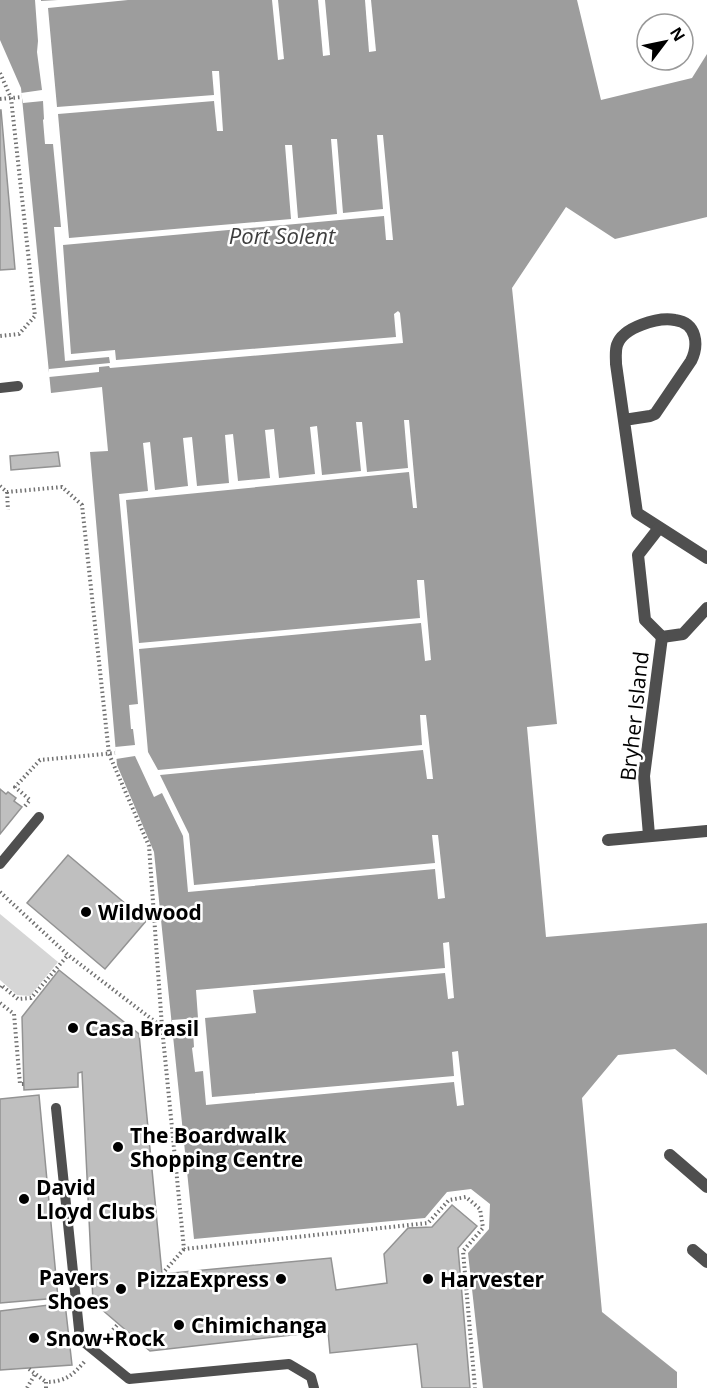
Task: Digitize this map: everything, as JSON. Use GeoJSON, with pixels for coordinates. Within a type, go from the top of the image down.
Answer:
{"type":"FeatureCollection","features":[{"type":"Feature","properties":{"kind":"street"},"geometry":{"type":"LineString","coordinates":[[624,420],[655,414],[695,352],[696,343],[689,326],[681,321],[666,320],[653,321],[634,327],[621,338],[617,345],[616,356],[624,420],[637,513],[707,558]]}},
{"type":"Feature","properties":{"kind":"street","name":"Bryher Island"},"geometry":{"type":"LineString","coordinates":[[659,528],[638,555],[645,620],[662,637]]}},
{"type":"Feature","properties":{"kind":"street","name":"Bryher Island"},"geometry":{"type":"LineString","coordinates":[[662,637],[683,634],[707,608]]}},
{"type":"Feature","properties":{"kind":"street","name":"Bryher Island"},"geometry":{"type":"LineString","coordinates":[[649,835],[644,776],[662,637]]}},
{"type":"Feature","properties":{"kind":"street"},"geometry":{"type":"LineString","coordinates":[[608,840],[707,831]]}},
{"type":"Feature","properties":{"kind":"street"},"geometry":{"type":"LineString","coordinates":[[670,1155],[707,1187]]}},
{"type":"Feature","properties":{"kind":"street"},"geometry":{"type":"LineString","coordinates":[[693,1250],[707,1262]]}},
{"type":"Feature","properties":{"kind":"lane"},"geometry":{"type":"LineString","coordinates":[[0,388],[18,386]]}},
{"type":"Feature","properties":{"kind":"lane"},"geometry":{"type":"LineString","coordinates":[[0,864],[39,817]]}},
{"type":"Feature","properties":{"kind":"lane"},"geometry":{"type":"LineString","coordinates":[[56,1108],[80,1339],[129,1379],[289,1364],[311,1377],[314,1388]]}},
{"type":"Feature","properties":{"kind":"path"},"geometry":{"type":"LineString","coordinates":[[0,73],[11,98],[35,316],[19,334],[0,336]]}},
{"type":"Feature","properties":{"kind":"path"},"geometry":{"type":"LineString","coordinates":[[0,99],[22,97]]}},
{"type":"Feature","properties":{"kind":"path"},"geometry":{"type":"LineString","coordinates":[[0,486],[7,492],[9,510]]}},
{"type":"Feature","properties":{"kind":"path"},"geometry":{"type":"LineString","coordinates":[[7,492],[62,487],[82,505],[109,754],[149,846],[162,1027],[183,1249]]}},
{"type":"Feature","properties":{"kind":"path"},"geometry":{"type":"LineString","coordinates":[[23,809],[30,800],[15,787],[40,760],[116,753]]}},
{"type":"Feature","properties":{"kind":"path"},"geometry":{"type":"LineString","coordinates":[[0,892],[68,955],[162,1027],[172,1026]]}},
{"type":"Feature","properties":{"kind":"path"},"geometry":{"type":"LineString","coordinates":[[0,987],[18,999],[31,998],[68,955]]}},
{"type":"Feature","properties":{"kind":"path"},"geometry":{"type":"LineString","coordinates":[[0,1003],[14,1014],[20,1084],[24,1084]]}},
{"type":"Feature","properties":{"kind":"path"},"geometry":{"type":"LineString","coordinates":[[162,1274],[183,1249],[428,1223],[449,1200],[466,1197],[480,1209],[483,1228],[463,1251],[475,1388]]}},
{"type":"Feature","properties":{"kind":"path"},"geometry":{"type":"LineString","coordinates":[[29,1370],[46,1382],[57,1382],[73,1374],[83,1363]]}},
{"type":"Feature","properties":{"kind":"path"},"geometry":{"type":"LineString","coordinates":[[27,1388],[35,1374]]}},
{"type":"Feature","properties":{"kind":"path"},"geometry":{"type":"LineString","coordinates":[[46,1382],[46,1388]]}},
{"type":"Feature","properties":{"kind":"shaded area"},"geometry":{"type":"Polygon","coordinates":[[[0,914],[58,962],[30,996],[17,995],[0,980],[0,914]]]}},
{"type":"Feature","properties":{"kind":"water","name":"Port Solent"},"geometry":{"type":"Polygon","coordinates":[[[0,0],[577,0],[601,100],[692,78],[707,54],[707,217],[615,239],[566,207],[512,288],[557,724],[527,727],[546,937],[707,923],[707,1075],[675,1049],[618,1055],[582,1098],[602,1312],[677,1372],[677,1388],[483,1388],[468,1253],[489,1229],[490,1204],[471,1189],[447,1192],[425,1218],[194,1239],[154,852],[117,765],[90,452],[108,451],[102,387],[51,393],[21,88],[0,40],[0,0]]]}},
{"type":"Feature","properties":{"kind":"pier"},"geometry":{"type":"Polygon","coordinates":[[[35,0],[128,0],[48,8],[57,107],[214,95],[212,71],[219,71],[223,131],[217,131],[214,101],[58,114],[69,238],[291,219],[285,145],[292,145],[298,218],[337,214],[331,139],[337,139],[343,213],[383,209],[377,135],[383,135],[393,240],[386,240],[384,216],[63,245],[71,354],[115,350],[116,360],[396,337],[394,314],[398,311],[403,343],[110,368],[109,366],[99,367],[99,372],[49,377],[49,369],[110,363],[109,357],[65,361],[54,227],[61,227],[53,144],[45,144],[43,101],[23,103],[21,93],[42,90],[37,52],[35,0]]]}},
{"type":"Feature","properties":{"kind":"pier"},"geometry":{"type":"Polygon","coordinates":[[[272,0],[278,0],[284,59],[278,60],[272,0]]]}},
{"type":"Feature","properties":{"kind":"pier"},"geometry":{"type":"Polygon","coordinates":[[[318,0],[325,0],[330,55],[323,56],[318,0]]]}},
{"type":"Feature","properties":{"kind":"pier"},"geometry":{"type":"Polygon","coordinates":[[[365,0],[371,0],[376,51],[369,52],[365,0]]]}},
{"type":"Feature","properties":{"kind":"pier"},"geometry":{"type":"Polygon","coordinates":[[[404,420],[409,420],[417,508],[413,508],[409,472],[126,500],[139,643],[420,618],[417,580],[424,580],[431,660],[425,661],[421,623],[139,649],[148,752],[158,770],[422,745],[420,715],[426,715],[433,779],[427,779],[423,750],[160,775],[189,834],[194,885],[435,863],[432,835],[438,835],[445,898],[438,899],[435,869],[188,892],[183,836],[162,793],[154,797],[135,756],[116,759],[115,747],[135,745],[129,705],[138,704],[119,494],[148,491],[143,443],[150,442],[155,490],[188,486],[183,438],[192,437],[197,486],[229,483],[225,435],[233,434],[238,481],[270,478],[265,430],[274,429],[279,478],[315,474],[310,427],[317,426],[322,475],[361,471],[356,422],[362,422],[367,472],[408,468],[404,420]]]}},
{"type":"Feature","properties":{"kind":"pier"},"geometry":{"type":"Polygon","coordinates":[[[449,942],[454,998],[448,999],[445,973],[253,990],[256,1013],[205,1018],[212,1097],[454,1076],[452,1052],[458,1051],[464,1105],[457,1106],[454,1082],[206,1105],[203,1071],[195,1072],[192,1048],[194,1047],[193,1031],[173,1032],[172,1020],[198,1018],[196,990],[445,968],[443,943],[449,942]]]}},
{"type":"Feature","properties":{"kind":"building"},"geometry":{"type":"Polygon","coordinates":[[[0,110],[15,269],[0,270],[0,110]]]}},
{"type":"Feature","properties":{"kind":"building"},"geometry":{"type":"Polygon","coordinates":[[[58,452],[60,466],[11,470],[10,456],[58,452]]]}},
{"type":"Feature","properties":{"kind":"building"},"geometry":{"type":"Polygon","coordinates":[[[0,789],[16,798],[14,801],[22,807],[0,834],[0,789]]]}},
{"type":"Feature","properties":{"kind":"building","name":"Wildwood"},"geometry":{"type":"Polygon","coordinates":[[[68,855],[146,921],[105,969],[27,903],[68,855]]]}},
{"type":"Feature","properties":{"kind":"building","name":"The Boardwalk Shopping Centre"},"geometry":{"type":"Polygon","coordinates":[[[59,970],[139,1034],[162,1274],[331,1258],[336,1290],[387,1283],[384,1254],[408,1228],[432,1227],[452,1205],[477,1226],[458,1248],[470,1388],[422,1388],[417,1344],[330,1353],[328,1331],[150,1351],[93,1302],[82,1072],[78,1073],[78,1087],[24,1090],[22,1017],[59,970]]]}},
{"type":"Feature","properties":{"kind":"building","name":"David Lloyd Clubs"},"geometry":{"type":"Polygon","coordinates":[[[39,1095],[58,1298],[0,1303],[0,1099],[39,1095]]]}},
{"type":"Feature","properties":{"kind":"building","name":"Snow+Rock"},"geometry":{"type":"Polygon","coordinates":[[[65,1303],[72,1365],[0,1370],[0,1311],[65,1303]]]}},
{"type":"Feature","properties":{"kind":"place","name":"Wildwood"},"geometry":{"type":"Point","coordinates":[86,912]}},
{"type":"Feature","properties":{"kind":"place","name":"Casa Brasil"},"geometry":{"type":"Point","coordinates":[73,1028]}},
{"type":"Feature","properties":{"kind":"place","name":"The Boardwalk Shopping Centre"},"geometry":{"type":"Point","coordinates":[118,1147]}},
{"type":"Feature","properties":{"kind":"place","name":"David Lloyd Clubs"},"geometry":{"type":"Point","coordinates":[24,1199]}},
{"type":"Feature","properties":{"kind":"place","name":"PizzaExpress"},"geometry":{"type":"Point","coordinates":[281,1279]}},
{"type":"Feature","properties":{"kind":"place","name":"Harvester"},"geometry":{"type":"Point","coordinates":[428,1279]}},
{"type":"Feature","properties":{"kind":"place","name":"Pavers Shoes"},"geometry":{"type":"Point","coordinates":[121,1289]}},
{"type":"Feature","properties":{"kind":"place","name":"Chimichanga"},"geometry":{"type":"Point","coordinates":[179,1325]}},
{"type":"Feature","properties":{"kind":"place","name":"Snow+Rock"},"geometry":{"type":"Point","coordinates":[34,1338]}}]}
